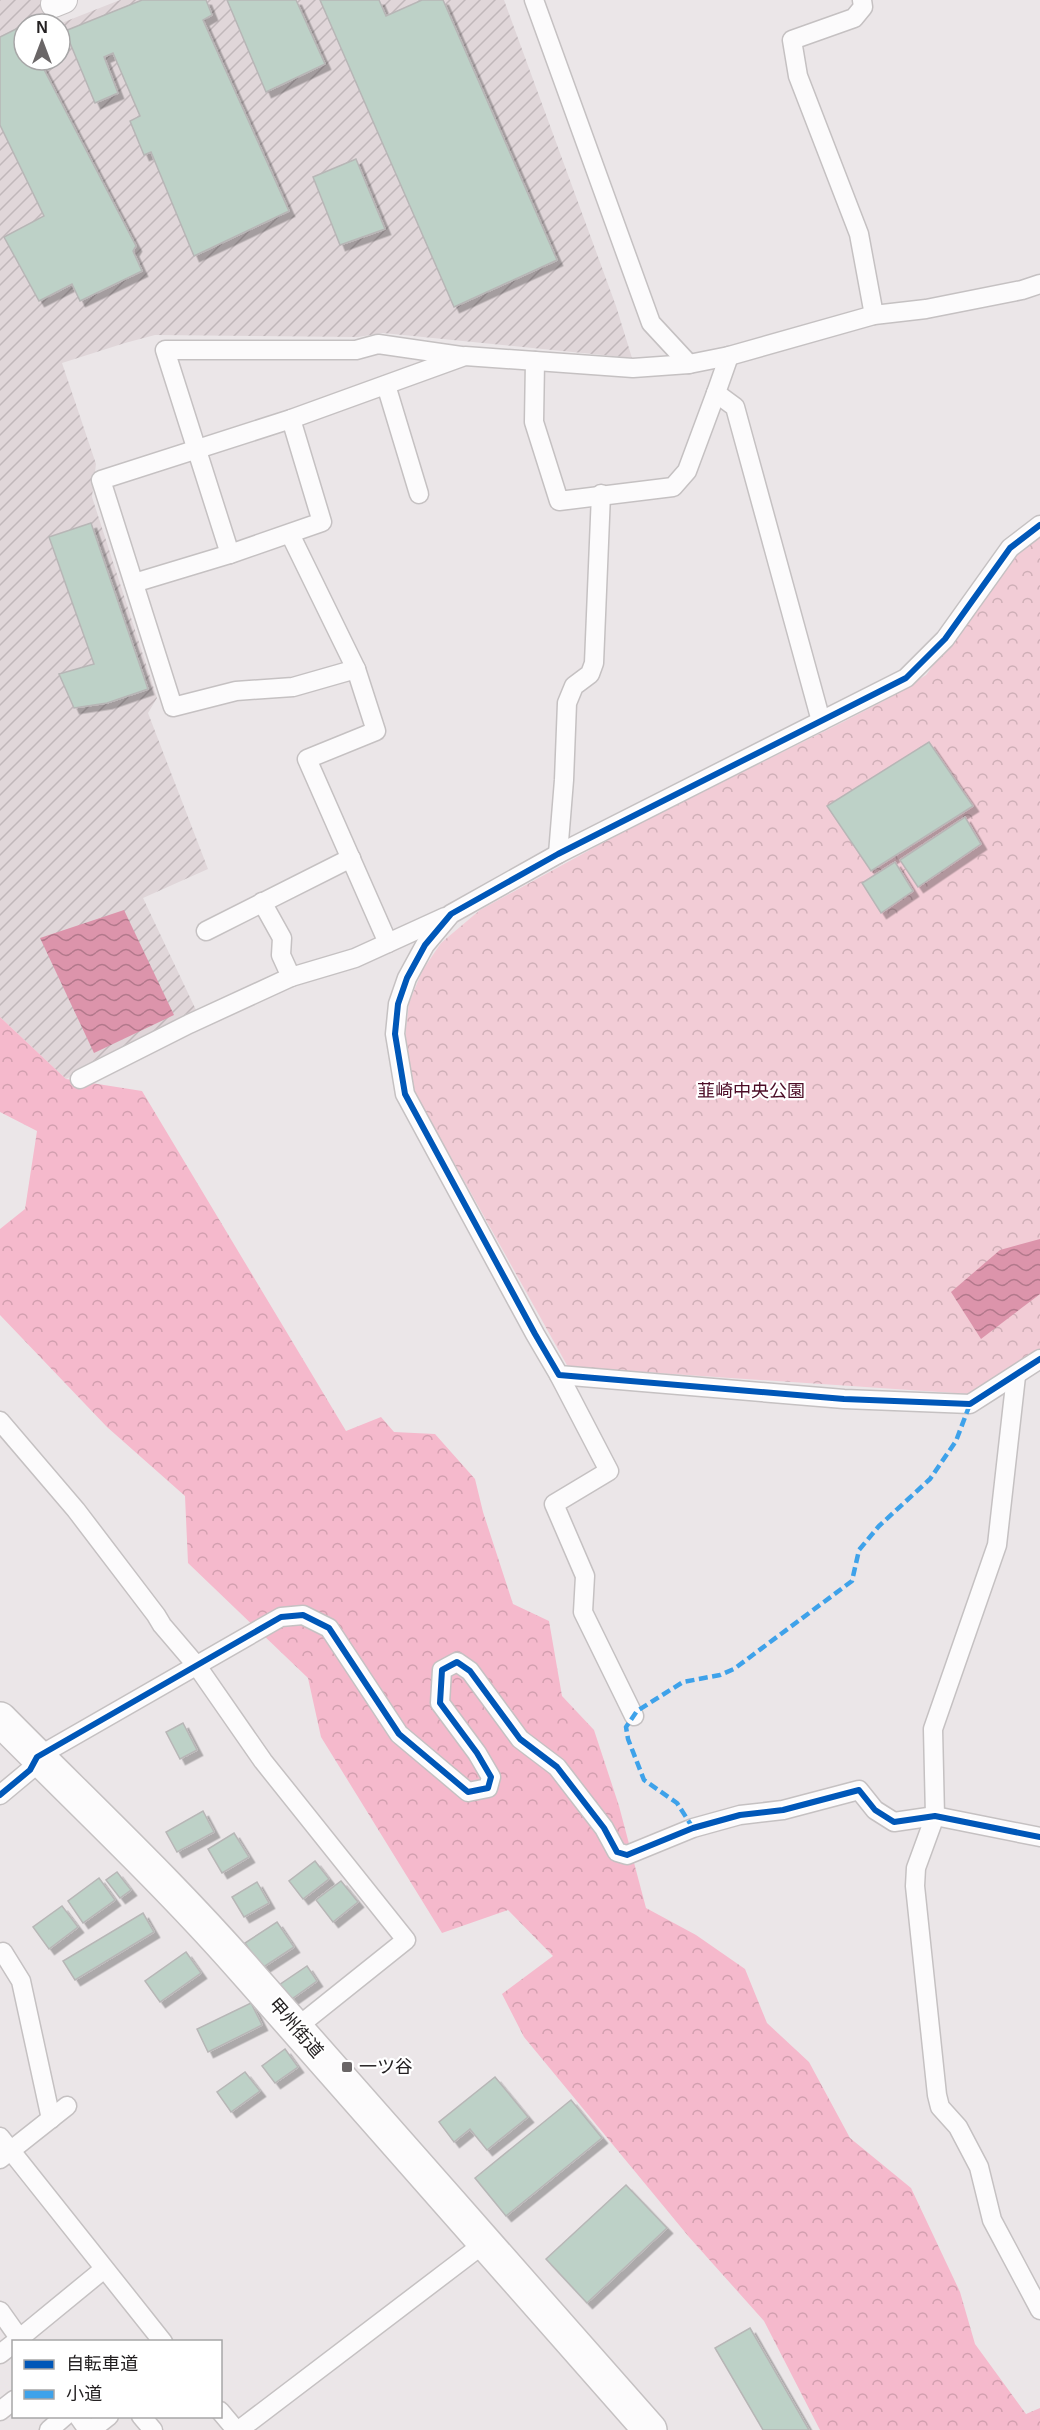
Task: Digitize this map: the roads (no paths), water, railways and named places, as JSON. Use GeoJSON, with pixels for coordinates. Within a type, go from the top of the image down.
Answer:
{"type":"FeatureCollection","features":[{"type":"Feature","properties":{"kind":"highway","name":"甲州街道"},"geometry":{"type":"LineString","coordinates":[[0,1719],[126,1845],[250,1975],[395,2143],[486,2242],[650,2430]]}},
{"type":"Feature","properties":{"kind":"street"},"geometry":{"type":"LineString","coordinates":[[534,0],[651,323],[689,364]]}},
{"type":"Feature","properties":{"kind":"street"},"geometry":{"type":"LineString","coordinates":[[862,0],[863,7],[854,18],[792,40],[798,76],[859,234],[874,315]]}},
{"type":"Feature","properties":{"kind":"street"},"geometry":{"type":"LineString","coordinates":[[230,554],[165,350],[356,350],[378,344],[465,356],[633,368],[689,364],[729,356],[874,315],[926,309],[1022,290],[1040,284]]}},
{"type":"Feature","properties":{"kind":"street"},"geometry":{"type":"LineString","coordinates":[[356,669],[293,687],[236,691],[172,707],[101,480],[291,419],[465,356]]}},
{"type":"Feature","properties":{"kind":"street"},"geometry":{"type":"LineString","coordinates":[[535,361],[534,422],[559,501],[601,494],[673,487],[687,471],[729,356]]}},
{"type":"Feature","properties":{"kind":"street"},"geometry":{"type":"LineString","coordinates":[[386,385],[419,494]]}},
{"type":"Feature","properties":{"kind":"street"},"geometry":{"type":"LineString","coordinates":[[716,393],[735,407],[821,721]]}},
{"type":"Feature","properties":{"kind":"street"},"geometry":{"type":"LineString","coordinates":[[134,583],[230,554],[322,522],[291,419]]}},
{"type":"Feature","properties":{"kind":"street"},"geometry":{"type":"LineString","coordinates":[[558,854],[567,703],[574,686],[590,674],[594,663],[601,494]]}},
{"type":"Feature","properties":{"kind":"street"},"geometry":{"type":"LineString","coordinates":[[80,1078],[291,977],[355,958],[451,914],[558,854],[906,678],[945,639],[1010,548],[1040,525]]}},
{"type":"Feature","properties":{"kind":"street"},"geometry":{"type":"LineString","coordinates":[[290,534],[356,669],[376,731],[308,759],[388,943]]}},
{"type":"Feature","properties":{"kind":"street"},"geometry":{"type":"LineString","coordinates":[[206,931],[351,858]]}},
{"type":"Feature","properties":{"kind":"street"},"geometry":{"type":"LineString","coordinates":[[262,902],[282,938],[281,955],[291,977]]}},
{"type":"Feature","properties":{"kind":"street"},"geometry":{"type":"LineString","coordinates":[[451,914],[425,945],[407,978],[398,1004],[395,1034],[405,1094],[609,1471],[554,1504],[585,1576],[583,1612],[634,1716]]}},
{"type":"Feature","properties":{"kind":"street"},"geometry":{"type":"LineString","coordinates":[[559,1375],[844,1399],[970,1404],[1040,1359]]}},
{"type":"Feature","properties":{"kind":"street"},"geometry":{"type":"LineString","coordinates":[[1016,1376],[997,1545],[933,1729],[935,1816],[916,1868],[915,1886],[940,2107],[958,2127],[979,2167],[992,2220],[1034,2283],[1040,2310]]}},
{"type":"Feature","properties":{"kind":"street"},"geometry":{"type":"LineString","coordinates":[[571,1398],[591,1379]]}},
{"type":"Feature","properties":{"kind":"street"},"geometry":{"type":"LineString","coordinates":[[0,1421],[76,1510],[162,1625],[196,1666],[263,1761],[406,1940],[296,2028]]}},
{"type":"Feature","properties":{"kind":"street"},"geometry":{"type":"LineString","coordinates":[[0,1795],[30,1770],[37,1757],[281,1617],[303,1615],[329,1629],[399,1734],[468,1792],[488,1788],[491,1777],[477,1753],[440,1703],[442,1670],[457,1662],[470,1671],[520,1739],[556,1767],[604,1828],[617,1852],[627,1855],[693,1828],[740,1815],[783,1810],[859,1790],[875,1810],[894,1822],[935,1816],[1040,1837]]}},
{"type":"Feature","properties":{"kind":"street"},"geometry":{"type":"LineString","coordinates":[[3,1952],[21,1980],[51,2119]]}},
{"type":"Feature","properties":{"kind":"street"},"geometry":{"type":"LineString","coordinates":[[67,2106],[4,2149],[161,2340]]}},
{"type":"Feature","properties":{"kind":"street"},"geometry":{"type":"LineString","coordinates":[[222,2415],[236,2430],[486,2242]]}},
{"type":"Feature","properties":{"kind":"street"},"geometry":{"type":"LineString","coordinates":[[18,2340],[104,2268]]}},
{"type":"Feature","properties":{"kind":"street"},"geometry":{"type":"LineString","coordinates":[[0,2311],[16,2340]]}},
{"type":"Feature","properties":{"kind":"street"},"geometry":{"type":"LineString","coordinates":[[0,2354],[12,2345]]}},
{"type":"Feature","properties":{"kind":"street"},"geometry":{"type":"LineString","coordinates":[[0,2411],[12,2402]]}},
{"type":"Feature","properties":{"kind":"street"},"geometry":{"type":"LineString","coordinates":[[49,2430],[63,2418]]}},
{"type":"Feature","properties":{"kind":"street"},"geometry":{"type":"LineString","coordinates":[[80,2418],[90,2430],[106,2418]]}},
{"type":"Feature","properties":{"kind":"street"},"geometry":{"type":"LineString","coordinates":[[143,2418],[153,2430]]}},
{"type":"Feature","properties":{"kind":"water"},"geometry":{"type":"Polygon","coordinates":[[[124,910],[174,1015],[94,1053],[40,938],[124,910]]]}},
{"type":"Feature","properties":{"kind":"water"},"geometry":{"type":"Polygon","coordinates":[[[1040,1239],[1040,1294],[981,1339],[951,1292],[1000,1250],[1040,1239]]]}},
{"type":"Feature","properties":{"kind":"place","name":"一ツ谷"},"geometry":{"type":"Point","coordinates":[347,2067]}},
{"type":"Feature","properties":{"kind":"park label","name":"韮崎中央公園"},"geometry":{"type":"Point","coordinates":[751,1091]}}]}
